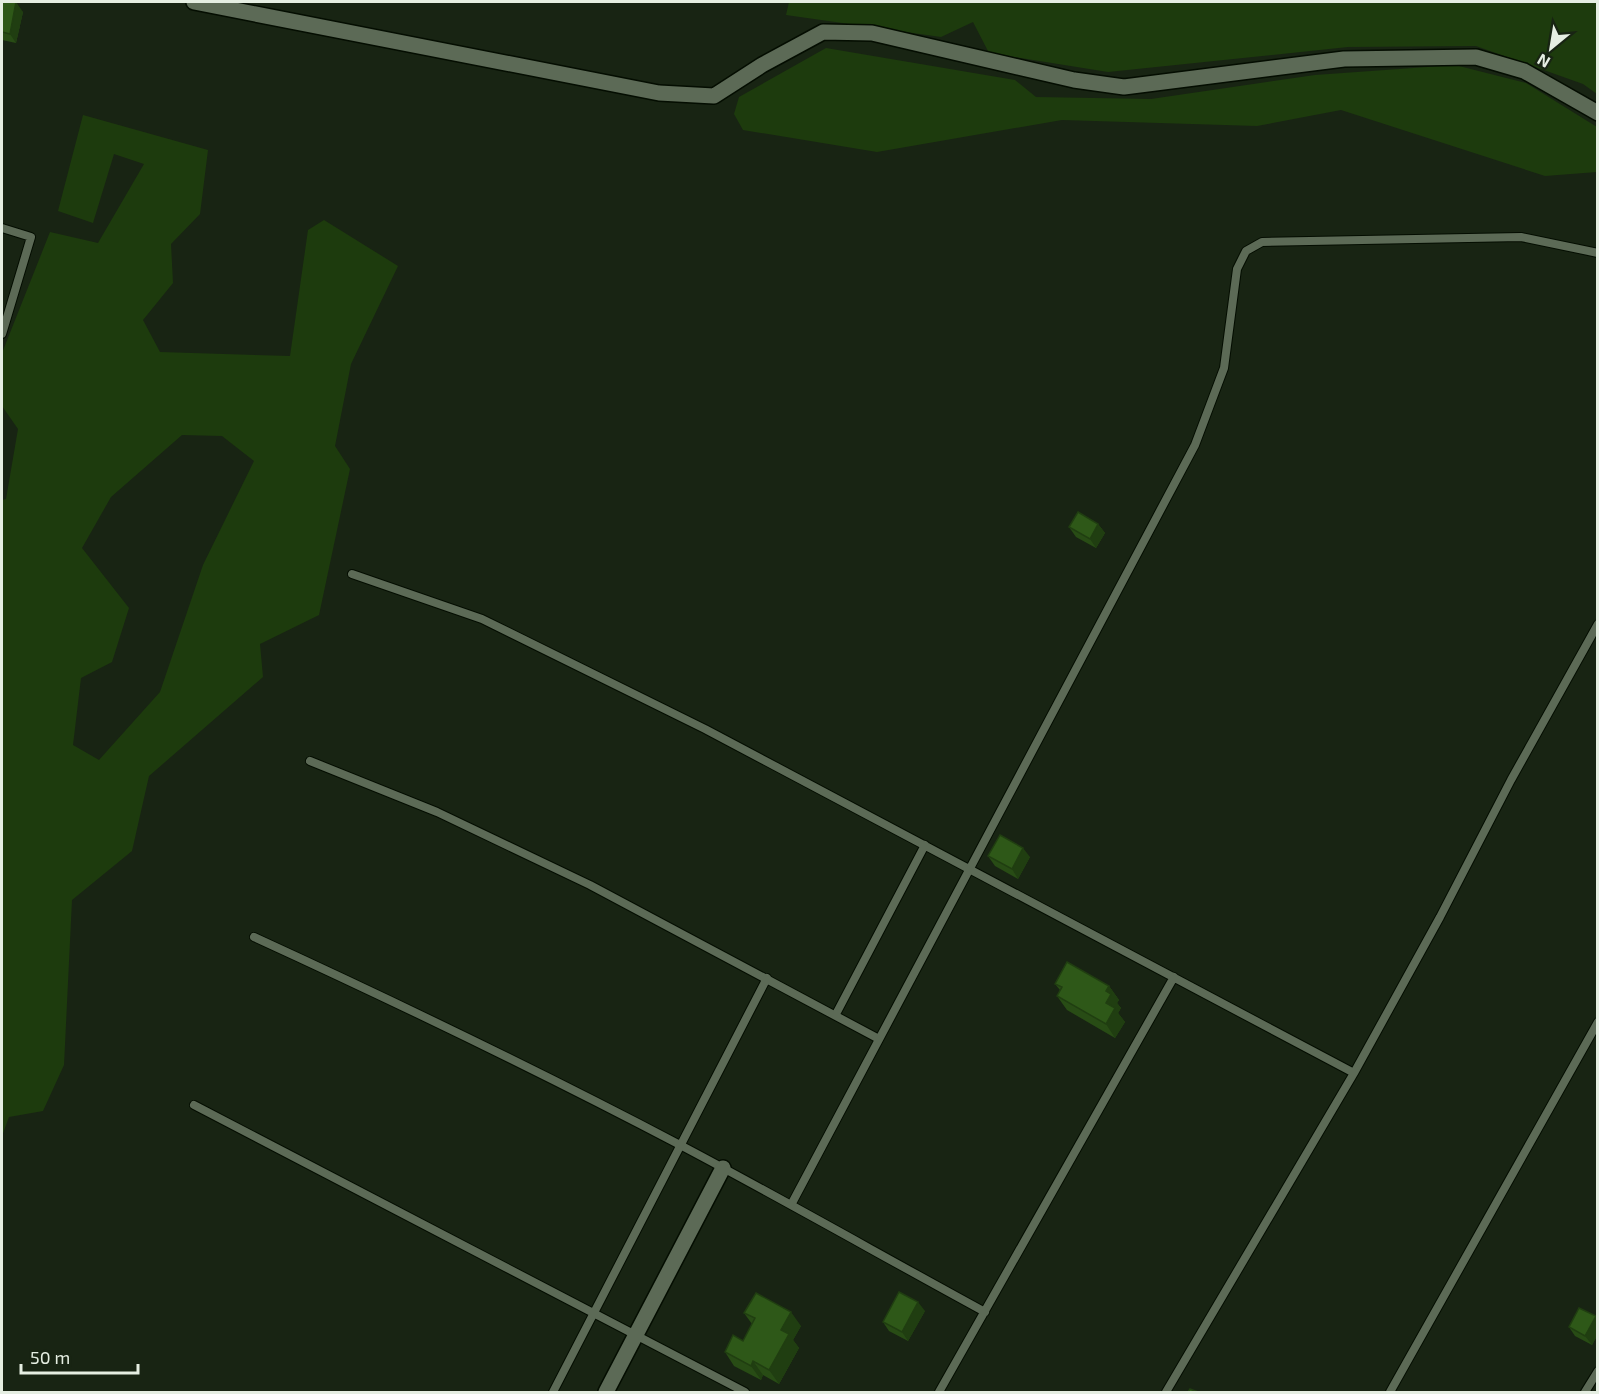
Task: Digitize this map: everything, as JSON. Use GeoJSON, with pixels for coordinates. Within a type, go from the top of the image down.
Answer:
{"type":"FeatureCollection","features":[{"type":"Feature","properties":{"kind":"street"},"geometry":{"type":"LineString","coordinates":[[194,2],[659,93],[714,96],[762,65],[823,32],[872,33],[1074,80],[1124,87],[1344,59],[1476,57],[1524,71],[1598,113]]}},
{"type":"Feature","properties":{"kind":"street"},"geometry":{"type":"LineString","coordinates":[[606,1392],[723,1168]]}},
{"type":"Feature","properties":{"kind":"lane"},"geometry":{"type":"LineString","coordinates":[[2,228],[31,237],[2,334]]}},
{"type":"Feature","properties":{"kind":"lane"},"geometry":{"type":"LineString","coordinates":[[791,1205],[1195,445],[1224,368],[1237,269],[1246,251],[1262,242],[1521,237],[1598,253]]}},
{"type":"Feature","properties":{"kind":"lane"},"geometry":{"type":"LineString","coordinates":[[352,574],[482,619],[705,729],[1354,1072]]}},
{"type":"Feature","properties":{"kind":"lane"},"geometry":{"type":"LineString","coordinates":[[1166,1392],[1354,1072],[1598,624]]}},
{"type":"Feature","properties":{"kind":"lane"},"geometry":{"type":"LineString","coordinates":[[309,761],[437,812],[590,885],[836,1014],[879,1039]]}},
{"type":"Feature","properties":{"kind":"lane"},"geometry":{"type":"LineString","coordinates":[[836,1014],[925,845]]}},
{"type":"Feature","properties":{"kind":"lane"},"geometry":{"type":"LineString","coordinates":[[254,937],[380,995],[680,1145],[984,1312]]}},
{"type":"Feature","properties":{"kind":"lane"},"geometry":{"type":"LineString","coordinates":[[939,1392],[1174,977]]}},
{"type":"Feature","properties":{"kind":"lane"},"geometry":{"type":"LineString","coordinates":[[553,1392],[766,978]]}},
{"type":"Feature","properties":{"kind":"lane"},"geometry":{"type":"LineString","coordinates":[[1390,1392],[1598,1022]]}},
{"type":"Feature","properties":{"kind":"lane"},"geometry":{"type":"LineString","coordinates":[[194,1105],[745,1392]]}},
{"type":"Feature","properties":{"kind":"lane"},"geometry":{"type":"LineString","coordinates":[[1585,1392],[1598,1371]]}},
{"type":"Feature","properties":{"kind":"green space"},"geometry":{"type":"Polygon","coordinates":[[[789,2],[1597,2],[1597,94],[1583,84],[1476,46],[1348,47],[1108,72],[989,53],[973,22],[941,37],[786,15],[789,2]]]}},
{"type":"Feature","properties":{"kind":"green space"},"geometry":{"type":"Polygon","coordinates":[[[826,48],[1015,80],[1036,97],[1151,99],[1315,75],[1455,65],[1526,83],[1597,127],[1597,172],[1545,176],[1341,110],[1257,126],[1062,120],[877,152],[743,130],[734,114],[739,97],[826,48]]]}},
{"type":"Feature","properties":{"kind":"green space"},"geometry":{"type":"Polygon","coordinates":[[[83,115],[208,150],[200,214],[171,244],[173,283],[143,320],[160,352],[290,356],[308,230],[324,220],[398,266],[351,364],[335,446],[350,469],[319,615],[260,644],[263,677],[149,776],[132,851],[72,900],[64,1065],[43,1111],[9,1117],[2,1136],[2,500],[6,499],[18,429],[2,406],[2,353],[50,232],[98,243],[144,164],[114,154],[93,223],[58,211],[83,115]],[[182,435],[111,497],[82,548],[129,608],[112,662],[81,678],[73,745],[99,760],[160,692],[203,565],[254,461],[222,436],[182,435]]]}},
{"type":"Feature","properties":{"kind":"building"},"geometry":{"type":"Polygon","coordinates":[[[2,2],[16,2],[10,34],[2,32],[2,2]]]}},
{"type":"Feature","properties":{"kind":"building"},"geometry":{"type":"Polygon","coordinates":[[[1078,512],[1098,524],[1090,539],[1069,527],[1078,512]]]}},
{"type":"Feature","properties":{"kind":"building"},"geometry":{"type":"Polygon","coordinates":[[[1000,835],[1023,848],[1012,869],[988,856],[1000,835]]]}},
{"type":"Feature","properties":{"kind":"building"},"geometry":{"type":"Polygon","coordinates":[[[1067,962],[1109,986],[1106,991],[1111,994],[1106,1003],[1115,1008],[1106,1024],[1057,996],[1062,987],[1055,984],[1067,962]]]}},
{"type":"Feature","properties":{"kind":"building"},"geometry":{"type":"Polygon","coordinates":[[[899,1292],[918,1302],[902,1332],[883,1322],[899,1292]]]}},
{"type":"Feature","properties":{"kind":"building"},"geometry":{"type":"Polygon","coordinates":[[[756,1293],[791,1312],[781,1330],[789,1334],[769,1370],[753,1361],[751,1366],[725,1352],[733,1335],[743,1341],[755,1318],[744,1313],[756,1293]]]}},
{"type":"Feature","properties":{"kind":"building"},"geometry":{"type":"Polygon","coordinates":[[[1579,1308],[1596,1316],[1585,1336],[1569,1327],[1579,1308]]]}}]}
